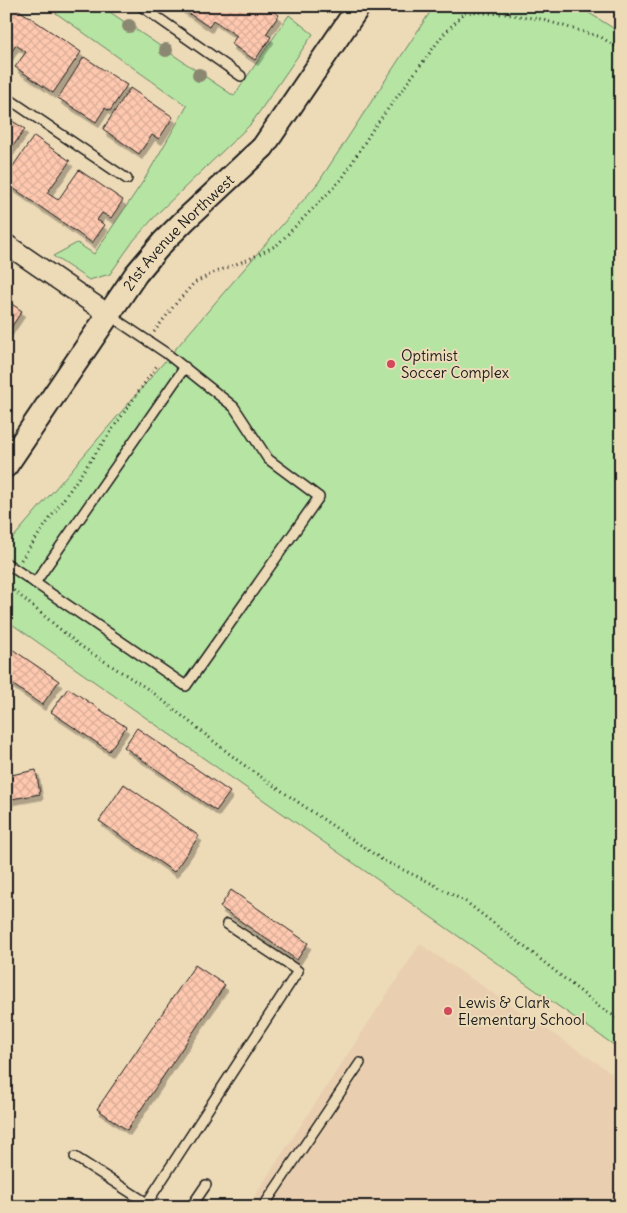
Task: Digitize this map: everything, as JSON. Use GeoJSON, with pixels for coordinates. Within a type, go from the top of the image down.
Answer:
{"type":"FeatureCollection","features":[{"type":"Feature","properties":{"kind":"street","name":"21st Avenue Northwest"},"geometry":{"type":"LineString","coordinates":[[6,466],[136,274],[163,242],[185,220],[263,147],[360,6]]}},
{"type":"Feature","properties":{"kind":"street"},"geometry":{"type":"LineString","coordinates":[[6,244],[108,314]]}},
{"type":"Feature","properties":{"kind":"lane"},"geometry":{"type":"LineString","coordinates":[[141,6],[241,76]]}},
{"type":"Feature","properties":{"kind":"lane"},"geometry":{"type":"LineString","coordinates":[[6,97],[127,179]]}},
{"type":"Feature","properties":{"kind":"lane"},"geometry":{"type":"LineString","coordinates":[[6,563],[186,686],[319,497],[268,459],[234,407],[166,352],[108,314]]}},
{"type":"Feature","properties":{"kind":"lane"},"geometry":{"type":"LineString","coordinates":[[35,582],[185,367]]}},
{"type":"Feature","properties":{"kind":"lane"},"geometry":{"type":"LineString","coordinates":[[75,1157],[150,1205],[298,971],[227,924]]}},
{"type":"Feature","properties":{"kind":"lane"},"geometry":{"type":"LineString","coordinates":[[263,1207],[360,1063]]}},
{"type":"Feature","properties":{"kind":"lane"},"geometry":{"type":"LineString","coordinates":[[192,1207],[206,1185]]}},
{"type":"Feature","properties":{"kind":"path"},"geometry":{"type":"LineString","coordinates":[[148,340],[194,284],[213,273],[278,245],[342,179],[379,121],[444,35],[465,12],[505,14],[540,19],[602,37],[621,50]]}},
{"type":"Feature","properties":{"kind":"path"},"geometry":{"type":"LineString","coordinates":[[15,569],[166,352]]}},
{"type":"Feature","properties":{"kind":"path"},"geometry":{"type":"LineString","coordinates":[[6,584],[79,645],[151,692],[241,763],[384,861],[466,902],[601,1008],[621,1020]]}},
{"type":"Feature","properties":{"kind":"shaded area","name":"Lewis & Clark Elementary School"},"geometry":{"type":"Polygon","coordinates":[[[420,944],[621,1079],[621,1207],[247,1207],[420,944]]]}},
{"type":"Feature","properties":{"kind":"green space"},"geometry":{"type":"Polygon","coordinates":[[[46,6],[101,6],[234,96],[289,15],[313,34],[251,124],[159,212],[134,240],[110,274],[89,280],[53,256],[77,243],[94,254],[144,180],[187,106],[46,6]]]}},
{"type":"Feature","properties":{"kind":"green space","name":"Optimist Soccer Complex"},"geometry":{"type":"Polygon","coordinates":[[[434,6],[578,6],[621,33],[621,1050],[6,620],[6,546],[318,183],[434,6]]]}},
{"type":"Feature","properties":{"kind":"building"},"geometry":{"type":"Polygon","coordinates":[[[6,6],[13,6],[81,52],[53,93],[15,67],[26,52],[16,45],[6,60],[6,6]]]}},
{"type":"Feature","properties":{"kind":"building"},"geometry":{"type":"Polygon","coordinates":[[[178,6],[266,6],[279,15],[266,34],[271,37],[255,60],[231,44],[237,36],[213,20],[209,27],[178,6]]]}},
{"type":"Feature","properties":{"kind":"building"},"geometry":{"type":"Polygon","coordinates":[[[84,57],[127,85],[110,111],[105,108],[96,122],[58,98],[84,57]]]}},
{"type":"Feature","properties":{"kind":"building"},"geometry":{"type":"Polygon","coordinates":[[[130,88],[173,117],[159,139],[152,135],[139,154],[103,129],[130,88]]]}},
{"type":"Feature","properties":{"kind":"building"},"geometry":{"type":"Polygon","coordinates":[[[6,117],[25,129],[6,156],[6,117]]]}},
{"type":"Feature","properties":{"kind":"building"},"geometry":{"type":"Polygon","coordinates":[[[34,136],[70,161],[47,193],[58,200],[79,170],[123,200],[111,218],[102,213],[97,220],[105,225],[92,243],[6,183],[6,176],[34,136]]]}},
{"type":"Feature","properties":{"kind":"building"},"geometry":{"type":"Polygon","coordinates":[[[6,300],[22,311],[6,335],[6,300]]]}},
{"type":"Feature","properties":{"kind":"building"},"geometry":{"type":"Polygon","coordinates":[[[6,645],[59,681],[42,705],[6,680],[6,645]]]}},
{"type":"Feature","properties":{"kind":"building"},"geometry":{"type":"Polygon","coordinates":[[[68,688],[126,727],[109,751],[51,712],[68,688]]]}},
{"type":"Feature","properties":{"kind":"building"},"geometry":{"type":"Polygon","coordinates":[[[137,728],[230,792],[216,811],[124,747],[137,728]]]}},
{"type":"Feature","properties":{"kind":"building"},"geometry":{"type":"Polygon","coordinates":[[[36,770],[40,794],[6,800],[6,776],[36,770]]]}},
{"type":"Feature","properties":{"kind":"building"},"geometry":{"type":"Polygon","coordinates":[[[124,784],[199,836],[174,872],[99,821],[124,784]]]}},
{"type":"Feature","properties":{"kind":"building"},"geometry":{"type":"Polygon","coordinates":[[[231,890],[308,943],[297,960],[220,907],[231,890]]]}},
{"type":"Feature","properties":{"kind":"building"},"geometry":{"type":"Polygon","coordinates":[[[195,965],[225,985],[127,1130],[97,1109],[195,965]]]}},
{"type":"Feature","properties":{"kind":"place","name":"Optimist Soccer Complex"},"geometry":{"type":"Point","coordinates":[391,364]}},
{"type":"Feature","properties":{"kind":"place","name":"Lewis & Clark Elementary School"},"geometry":{"type":"Point","coordinates":[448,1011]}}]}
